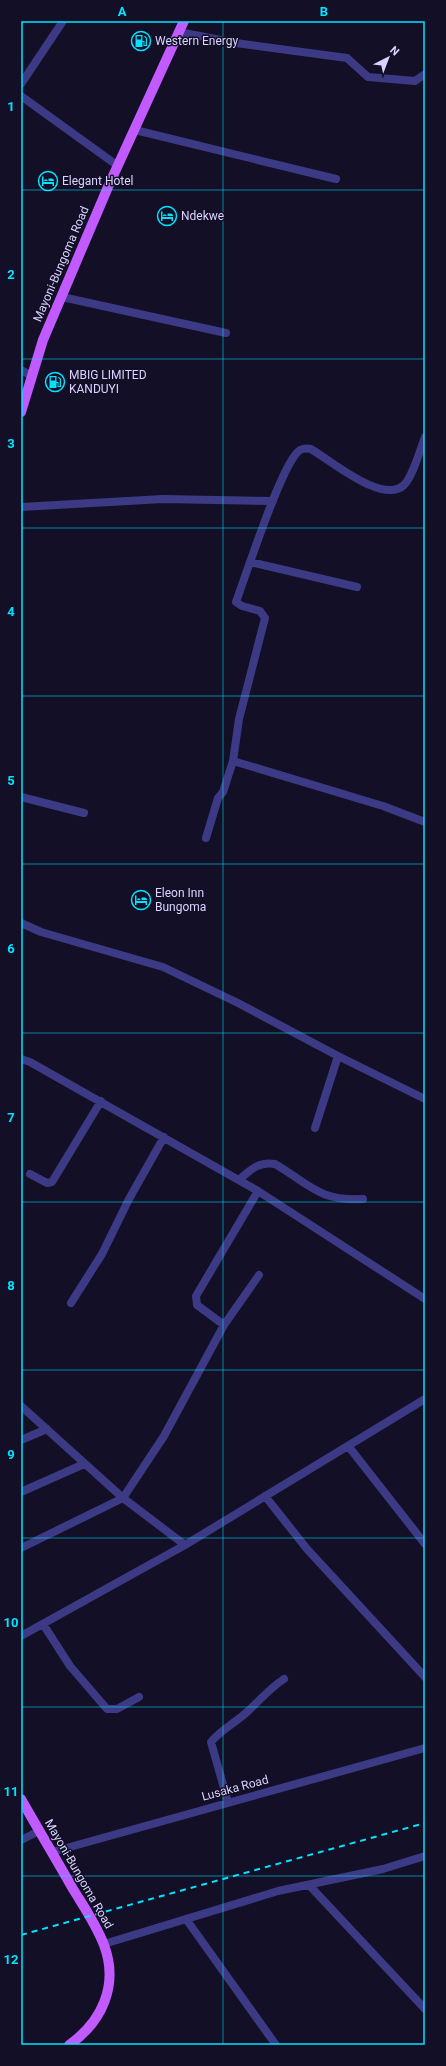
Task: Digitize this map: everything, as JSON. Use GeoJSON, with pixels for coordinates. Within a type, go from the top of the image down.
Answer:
{"type":"FeatureCollection","features":[{"type":"Feature","properties":{"kind":"main road","name":"Mayoni-Bungoma Road"},"geometry":{"type":"LineString","coordinates":[[21,412],[43,340],[118,166],[184,21]]}},
{"type":"Feature","properties":{"kind":"main road","name":"Mayoni-Bungoma Road"},"geometry":{"type":"LineString","coordinates":[[21,1798],[39,1831],[90,1915],[104,1944],[109,1961],[110,1974],[104,2006],[88,2029],[69,2045]]}},
{"type":"Feature","properties":{"kind":"street"},"geometry":{"type":"LineString","coordinates":[[21,84],[63,21]]}},
{"type":"Feature","properties":{"kind":"street"},"geometry":{"type":"LineString","coordinates":[[179,32],[236,44],[347,58],[362,73],[374,78],[415,81],[425,74]]}},
{"type":"Feature","properties":{"kind":"street"},"geometry":{"type":"LineString","coordinates":[[21,96],[118,166]]}},
{"type":"Feature","properties":{"kind":"street"},"geometry":{"type":"LineString","coordinates":[[135,130],[336,179]]}},
{"type":"Feature","properties":{"kind":"street"},"geometry":{"type":"LineString","coordinates":[[62,297],[226,333]]}},
{"type":"Feature","properties":{"kind":"street"},"geometry":{"type":"LineString","coordinates":[[21,370],[32,376]]}},
{"type":"Feature","properties":{"kind":"street"},"geometry":{"type":"LineString","coordinates":[[206,838],[218,798],[223,792],[233,762],[239,719],[265,618],[260,611],[242,606],[236,602],[273,501],[296,454],[307,448],[370,486],[385,490],[399,488],[409,477],[425,437]]}},
{"type":"Feature","properties":{"kind":"street"},"geometry":{"type":"LineString","coordinates":[[21,507],[162,499],[273,501]]}},
{"type":"Feature","properties":{"kind":"street"},"geometry":{"type":"LineString","coordinates":[[250,562],[357,587]]}},
{"type":"Feature","properties":{"kind":"street"},"geometry":{"type":"LineString","coordinates":[[233,762],[382,806],[425,822]]}},
{"type":"Feature","properties":{"kind":"street"},"geometry":{"type":"LineString","coordinates":[[21,797],[84,813]]}},
{"type":"Feature","properties":{"kind":"street"},"geometry":{"type":"LineString","coordinates":[[21,923],[41,932],[163,968],[238,1003],[338,1056],[425,1099]]}},
{"type":"Feature","properties":{"kind":"street"},"geometry":{"type":"LineString","coordinates":[[315,1128],[338,1056]]}},
{"type":"Feature","properties":{"kind":"street"},"geometry":{"type":"LineString","coordinates":[[21,1059],[30,1062],[258,1191],[425,1299]]}},
{"type":"Feature","properties":{"kind":"street"},"geometry":{"type":"LineString","coordinates":[[30,1174],[47,1183],[52,1182],[100,1101]]}},
{"type":"Feature","properties":{"kind":"street"},"geometry":{"type":"LineString","coordinates":[[71,1303],[102,1254],[129,1200],[164,1137]]}},
{"type":"Feature","properties":{"kind":"street"},"geometry":{"type":"LineString","coordinates":[[239,1180],[255,1167],[269,1163],[275,1164],[322,1194],[343,1200],[363,1199]]}},
{"type":"Feature","properties":{"kind":"street"},"geometry":{"type":"LineString","coordinates":[[224,1325],[197,1305],[196,1296],[258,1191]]}},
{"type":"Feature","properties":{"kind":"street"},"geometry":{"type":"LineString","coordinates":[[21,1548],[123,1498],[164,1436],[224,1325],[259,1275]]}},
{"type":"Feature","properties":{"kind":"street"},"geometry":{"type":"LineString","coordinates":[[21,1636],[185,1545],[349,1447],[425,1399]]}},
{"type":"Feature","properties":{"kind":"street"},"geometry":{"type":"LineString","coordinates":[[21,1406],[123,1498],[185,1545]]}},
{"type":"Feature","properties":{"kind":"street"},"geometry":{"type":"LineString","coordinates":[[21,1440],[47,1429]]}},
{"type":"Feature","properties":{"kind":"street"},"geometry":{"type":"LineString","coordinates":[[349,1447],[425,1544]]}},
{"type":"Feature","properties":{"kind":"street"},"geometry":{"type":"LineString","coordinates":[[21,1492],[84,1464]]}},
{"type":"Feature","properties":{"kind":"street"},"geometry":{"type":"LineString","coordinates":[[265,1496],[307,1549],[425,1677]]}},
{"type":"Feature","properties":{"kind":"street"},"geometry":{"type":"LineString","coordinates":[[43,1624],[70,1666],[107,1709],[117,1709],[139,1697]]}},
{"type":"Feature","properties":{"kind":"street"},"geometry":{"type":"LineString","coordinates":[[228,1802],[211,1742],[217,1734],[246,1713],[276,1684],[284,1679]]}},
{"type":"Feature","properties":{"kind":"street","name":"Lusaka Road"},"geometry":{"type":"LineString","coordinates":[[52,1852],[425,1748]]}},
{"type":"Feature","properties":{"kind":"street"},"geometry":{"type":"LineString","coordinates":[[21,1840],[39,1831]]}},
{"type":"Feature","properties":{"kind":"street"},"geometry":{"type":"LineString","coordinates":[[104,1944],[186,1918],[278,1892],[383,1869],[425,1856]]}},
{"type":"Feature","properties":{"kind":"street"},"geometry":{"type":"LineString","coordinates":[[309,1885],[425,2009]]}},
{"type":"Feature","properties":{"kind":"street"},"geometry":{"type":"LineString","coordinates":[[186,1918],[276,2045]]}},
{"type":"Feature","properties":{"kind":"railway"},"geometry":{"type":"LineString","coordinates":[[21,1935],[425,1823]]}},
{"type":"Feature","properties":{"kind":"place","name":"Western Energy"},"geometry":{"type":"Point","coordinates":[141,41]}},
{"type":"Feature","properties":{"kind":"place","name":"Elegant Hotel"},"geometry":{"type":"Point","coordinates":[48,181]}},
{"type":"Feature","properties":{"kind":"place","name":"Ndekwe"},"geometry":{"type":"Point","coordinates":[167,216]}},
{"type":"Feature","properties":{"kind":"place","name":"MBIG LIMITED KANDUYI"},"geometry":{"type":"Point","coordinates":[55,382]}},
{"type":"Feature","properties":{"kind":"place","name":"Eleon Inn Bungoma"},"geometry":{"type":"Point","coordinates":[141,900]}}]}
